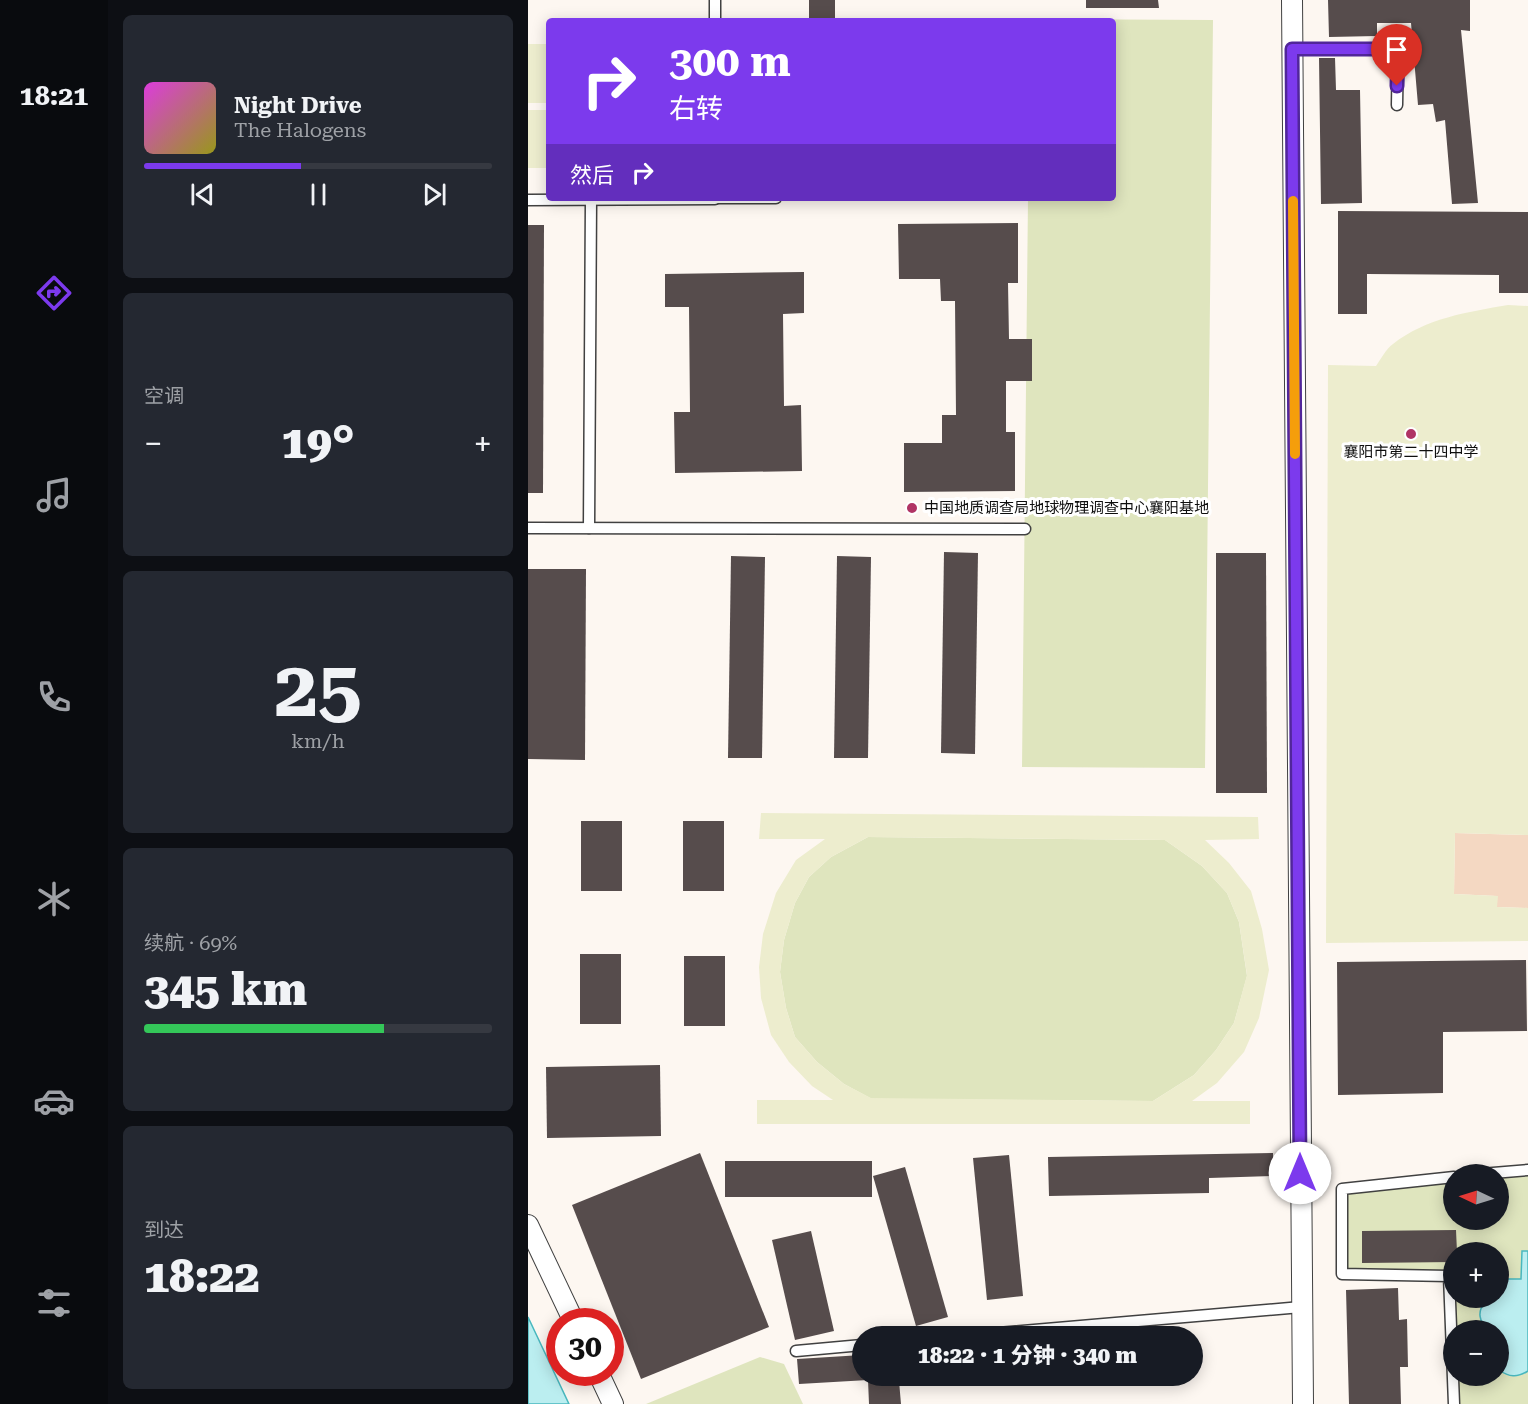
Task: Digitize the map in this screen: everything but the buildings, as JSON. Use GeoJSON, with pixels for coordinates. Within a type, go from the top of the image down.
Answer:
{"type":"FeatureCollection","features":[{"type":"Feature","properties":{"kind":"street"},"geometry":{"type":"LineString","coordinates":[[1292,0],[1303,1404]]}},
{"type":"Feature","properties":{"kind":"street"},"geometry":{"type":"LineString","coordinates":[[528,1225],[567,1308]]}},
{"type":"Feature","properties":{"kind":"street"},"geometry":{"type":"LineString","coordinates":[[605,1386],[613,1404]]}},
{"type":"Feature","properties":{"kind":"lane"},"geometry":{"type":"LineString","coordinates":[[715,0],[715,18]]}},
{"type":"Feature","properties":{"kind":"lane"},"geometry":{"type":"LineString","coordinates":[[1292,49],[1398,49],[1397,105]]}},
{"type":"Feature","properties":{"kind":"lane"},"geometry":{"type":"LineString","coordinates":[[528,200],[546,200]]}},
{"type":"Feature","properties":{"kind":"lane"},"geometry":{"type":"LineString","coordinates":[[589,528],[591,201]]}},
{"type":"Feature","properties":{"kind":"lane"},"geometry":{"type":"LineString","coordinates":[[528,528],[1025,529]]}},
{"type":"Feature","properties":{"kind":"lane"},"geometry":{"type":"LineString","coordinates":[[1509,1172],[1528,1170]]}},
{"type":"Feature","properties":{"kind":"lane"},"geometry":{"type":"LineString","coordinates":[[1443,1178],[1342,1189],[1342,1274],[1449,1276],[1454,1404]]}},
{"type":"Feature","properties":{"kind":"lane"},"geometry":{"type":"LineString","coordinates":[[1080,1326],[1301,1307]]}},
{"type":"Feature","properties":{"kind":"lane"},"geometry":{"type":"LineString","coordinates":[[796,1351],[852,1346]]}},
{"type":"Feature","properties":{"kind":"green space"},"geometry":{"type":"Polygon","coordinates":[[[1116,19],[1213,20],[1205,768],[1022,767],[1028,201],[1116,201],[1116,19]]]}},
{"type":"Feature","properties":{"kind":"green space"},"geometry":{"type":"Polygon","coordinates":[[[528,44],[546,44],[546,103],[528,103],[528,44]]]}},
{"type":"Feature","properties":{"kind":"green space"},"geometry":{"type":"Polygon","coordinates":[[[528,110],[546,110],[546,168],[528,168],[528,110]]]}},
{"type":"Feature","properties":{"kind":"green space"},"geometry":{"type":"Polygon","coordinates":[[[1508,305],[1528,306],[1528,835],[1455,833],[1454,894],[1498,896],[1497,907],[1528,908],[1528,941],[1326,943],[1328,365],[1376,366],[1390,346],[1419,328],[1448,317],[1508,305]]]}},
{"type":"Feature","properties":{"kind":"green space"},"geometry":{"type":"Polygon","coordinates":[[[761,813],[1258,817],[1259,839],[1205,840],[1229,863],[1251,891],[1262,929],[1269,970],[1259,1018],[1244,1052],[1217,1083],[1192,1101],[1250,1101],[1250,1124],[757,1124],[757,1100],[833,1100],[812,1086],[789,1062],[771,1035],[761,998],[759,967],[763,934],[776,893],[796,860],[825,839],[759,839],[761,813]],[[868,837],[831,857],[809,877],[795,903],[784,940],[780,972],[786,1008],[795,1037],[817,1062],[844,1084],[871,1098],[1153,1101],[1194,1075],[1216,1050],[1234,1023],[1247,975],[1239,922],[1227,893],[1202,866],[1165,840],[868,837]]]}},
{"type":"Feature","properties":{"kind":"green space"},"geometry":{"type":"Polygon","coordinates":[[[868,837],[1165,840],[1202,866],[1227,893],[1239,922],[1247,976],[1234,1023],[1216,1050],[1194,1075],[1153,1101],[872,1099],[844,1084],[817,1062],[795,1037],[786,1008],[780,972],[784,940],[795,903],[809,877],[831,857],[868,837]]]}},
{"type":"Feature","properties":{"kind":"green space"},"geometry":{"type":"Polygon","coordinates":[[[1528,1170],[1528,1404],[1454,1404],[1453,1386],[1509,1386],[1509,1320],[1451,1320],[1450,1308],[1509,1308],[1509,1242],[1443,1242],[1443,1276],[1342,1274],[1342,1189],[1443,1178],[1443,1230],[1509,1230],[1509,1173],[1528,1170]]]}},
{"type":"Feature","properties":{"kind":"green space"},"geometry":{"type":"Polygon","coordinates":[[[760,1357],[784,1364],[803,1404],[646,1404],[760,1357]]]}},
{"type":"Feature","properties":{"kind":"sand"},"geometry":{"type":"Polygon","coordinates":[[[1455,833],[1528,835],[1528,908],[1497,907],[1497,896],[1454,894],[1455,833]]]}},
{"type":"Feature","properties":{"kind":"water"},"geometry":{"type":"Polygon","coordinates":[[[1522,1251],[1528,1251],[1528,1371],[1513,1376],[1509,1375],[1509,1320],[1481,1320],[1480,1312],[1482,1308],[1509,1308],[1509,1279],[1521,1279],[1522,1251]]]}},
{"type":"Feature","properties":{"kind":"water"},"geometry":{"type":"Polygon","coordinates":[[[528,1317],[546,1355],[546,1386],[561,1386],[569,1404],[528,1404],[528,1317]]]}},
{"type":"Feature","properties":{"kind":"slow traffic"},"geometry":{"type":"LineString","coordinates":[[1293,201],[1295,454]]}},
{"type":"Feature","properties":{"kind":"place","name":"襄阳市第二十四中学"},"geometry":{"type":"Point","coordinates":[1411,434]}},
{"type":"Feature","properties":{"kind":"place","name":"中国地质调查局地球物理调查中心襄阳基地"},"geometry":{"type":"Point","coordinates":[912,508]}},
{"type":"Feature","properties":{"kind":"route"},"geometry":{"type":"LineString","coordinates":[[1300,1173],[1292,49],[1398,49],[1397,86]]}}]}
